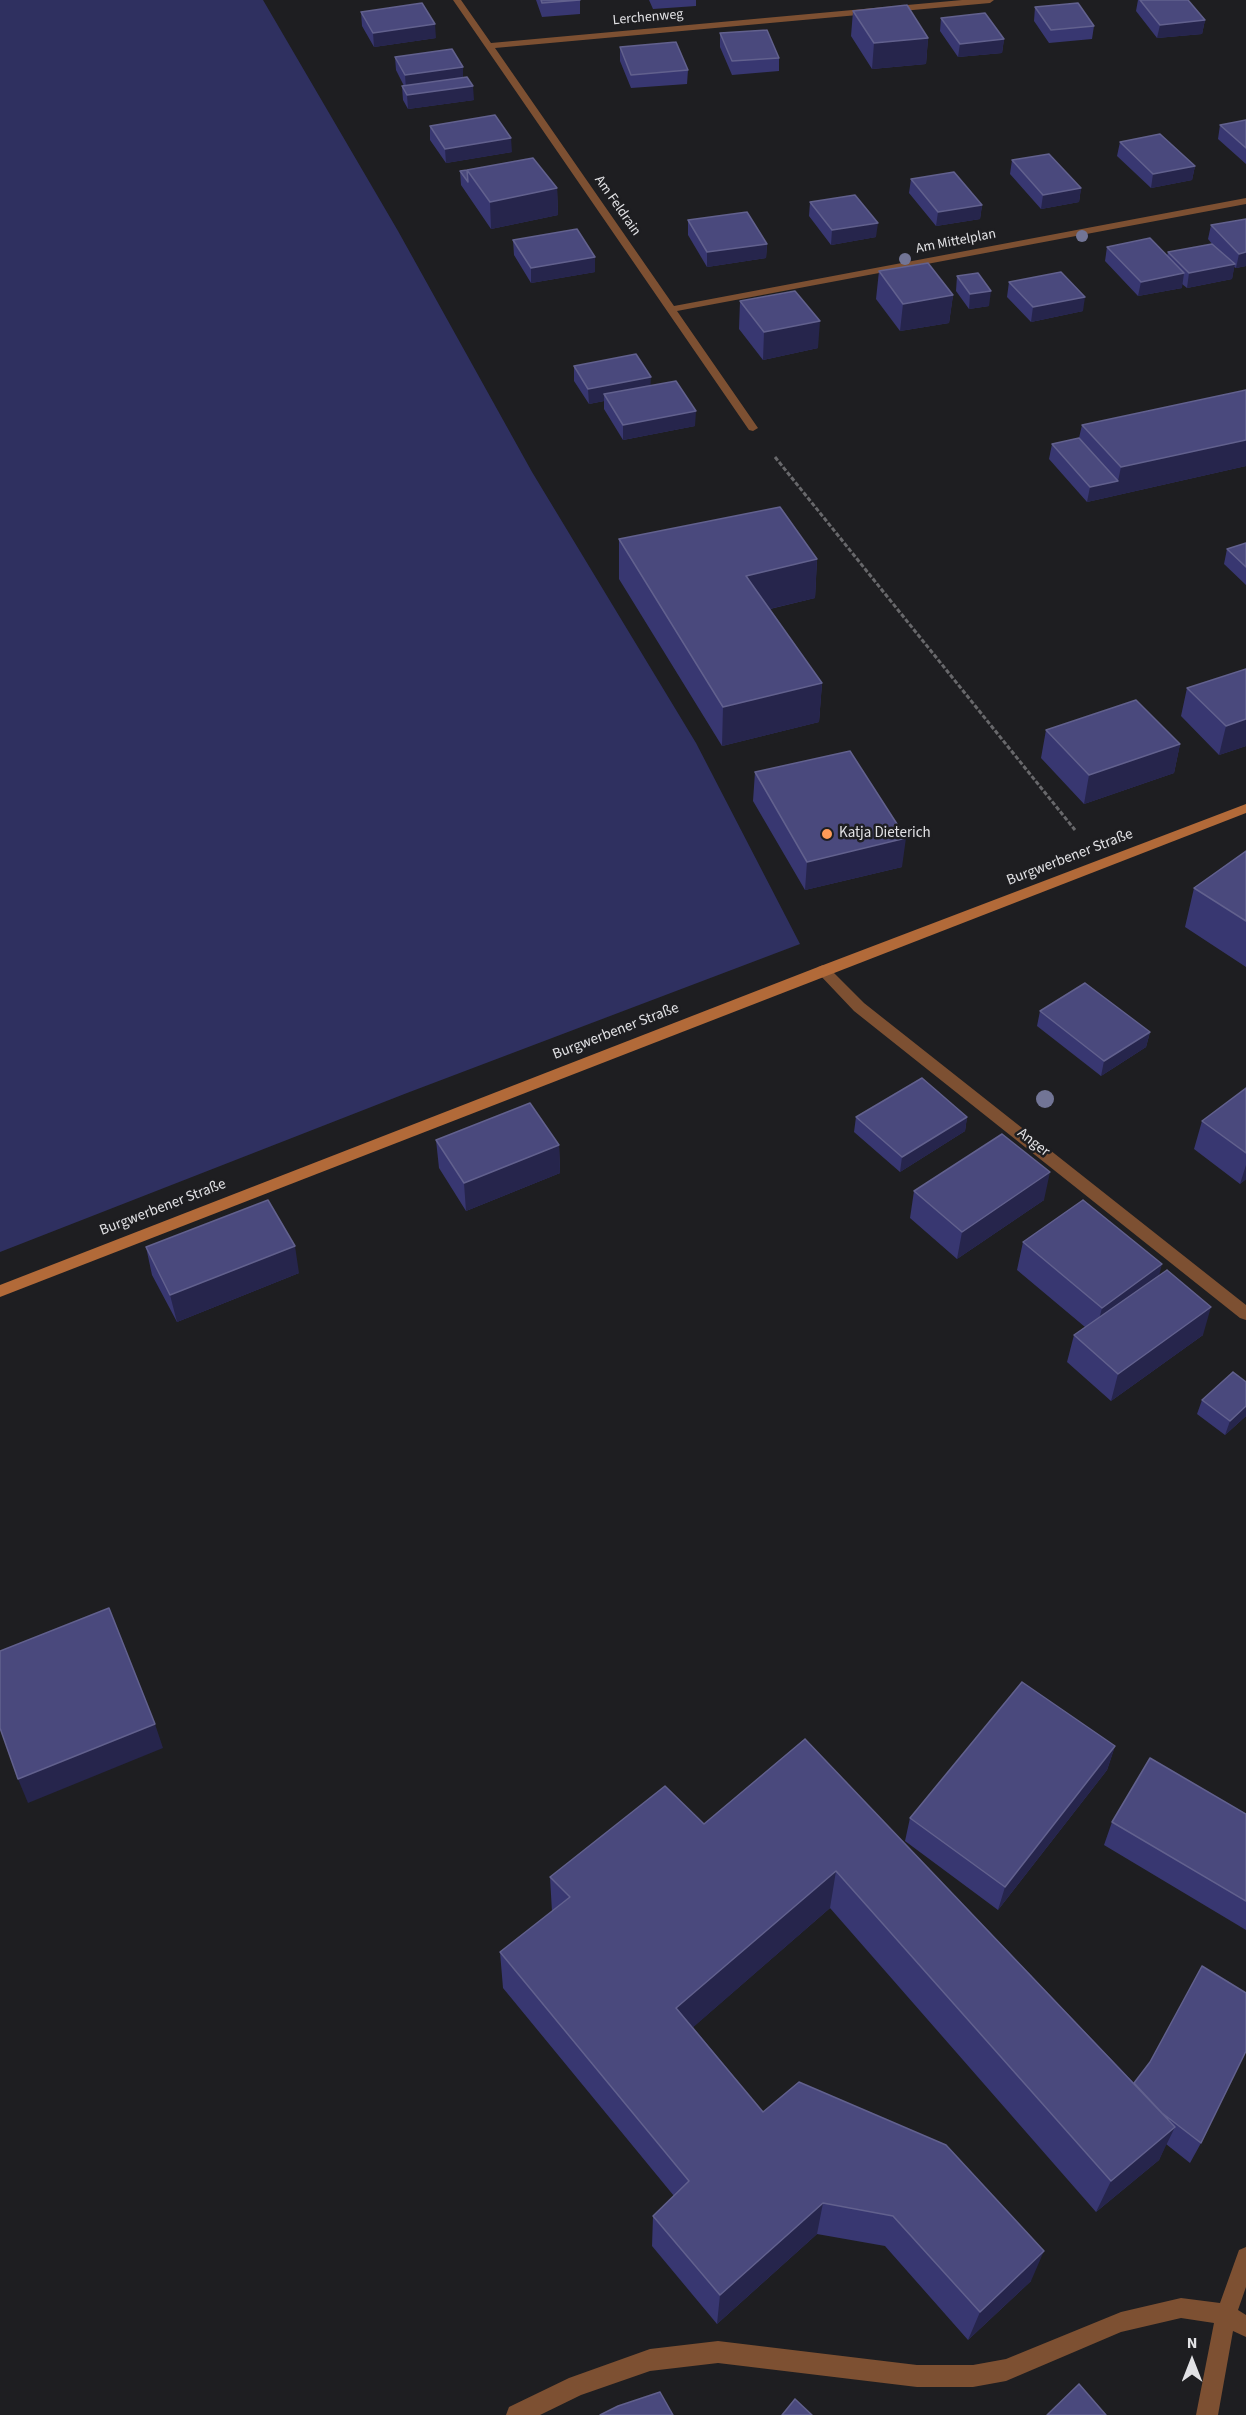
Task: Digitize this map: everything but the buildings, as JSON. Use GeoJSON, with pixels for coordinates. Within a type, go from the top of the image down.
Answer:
{"type":"FeatureCollection","features":[{"type":"Feature","properties":{"kind":"main road","name":"Burgwerbener Straße"},"geometry":{"type":"LineString","coordinates":[[0,1291],[823,970],[1246,808]]}},
{"type":"Feature","properties":{"kind":"street","name":"Am Feldrain"},"geometry":{"type":"LineString","coordinates":[[457,0],[753,428]]}},
{"type":"Feature","properties":{"kind":"street","name":"Lerchenweg"},"geometry":{"type":"LineString","coordinates":[[488,46],[990,0]]}},
{"type":"Feature","properties":{"kind":"street","name":"Am Mittelplan"},"geometry":{"type":"LineString","coordinates":[[672,309],[1246,201]]}},
{"type":"Feature","properties":{"kind":"street","name":"Anger"},"geometry":{"type":"LineString","coordinates":[[823,970],[850,999],[1246,1314]]}},
{"type":"Feature","properties":{"kind":"street"},"geometry":{"type":"LineString","coordinates":[[1207,2415],[1226,2314],[1246,2257]]}},
{"type":"Feature","properties":{"kind":"street"},"geometry":{"type":"LineString","coordinates":[[517,2415],[577,2386],[650,2360],[718,2352],[917,2376],[973,2376],[1006,2370],[1121,2322],[1181,2308],[1226,2314],[1246,2327]]}},
{"type":"Feature","properties":{"kind":"path"},"geometry":{"type":"LineString","coordinates":[[753,428],[947,673],[1104,863]]}},
{"type":"Feature","properties":{"kind":"shaded area"},"geometry":{"type":"Polygon","coordinates":[[[0,0],[263,0],[398,231],[532,472],[696,743],[800,944],[407,1093],[0,1252],[0,0]]]}},
{"type":"Feature","properties":{"kind":"place","name":"Katja Dieterich"},"geometry":{"type":"Point","coordinates":[827,834]}}]}
